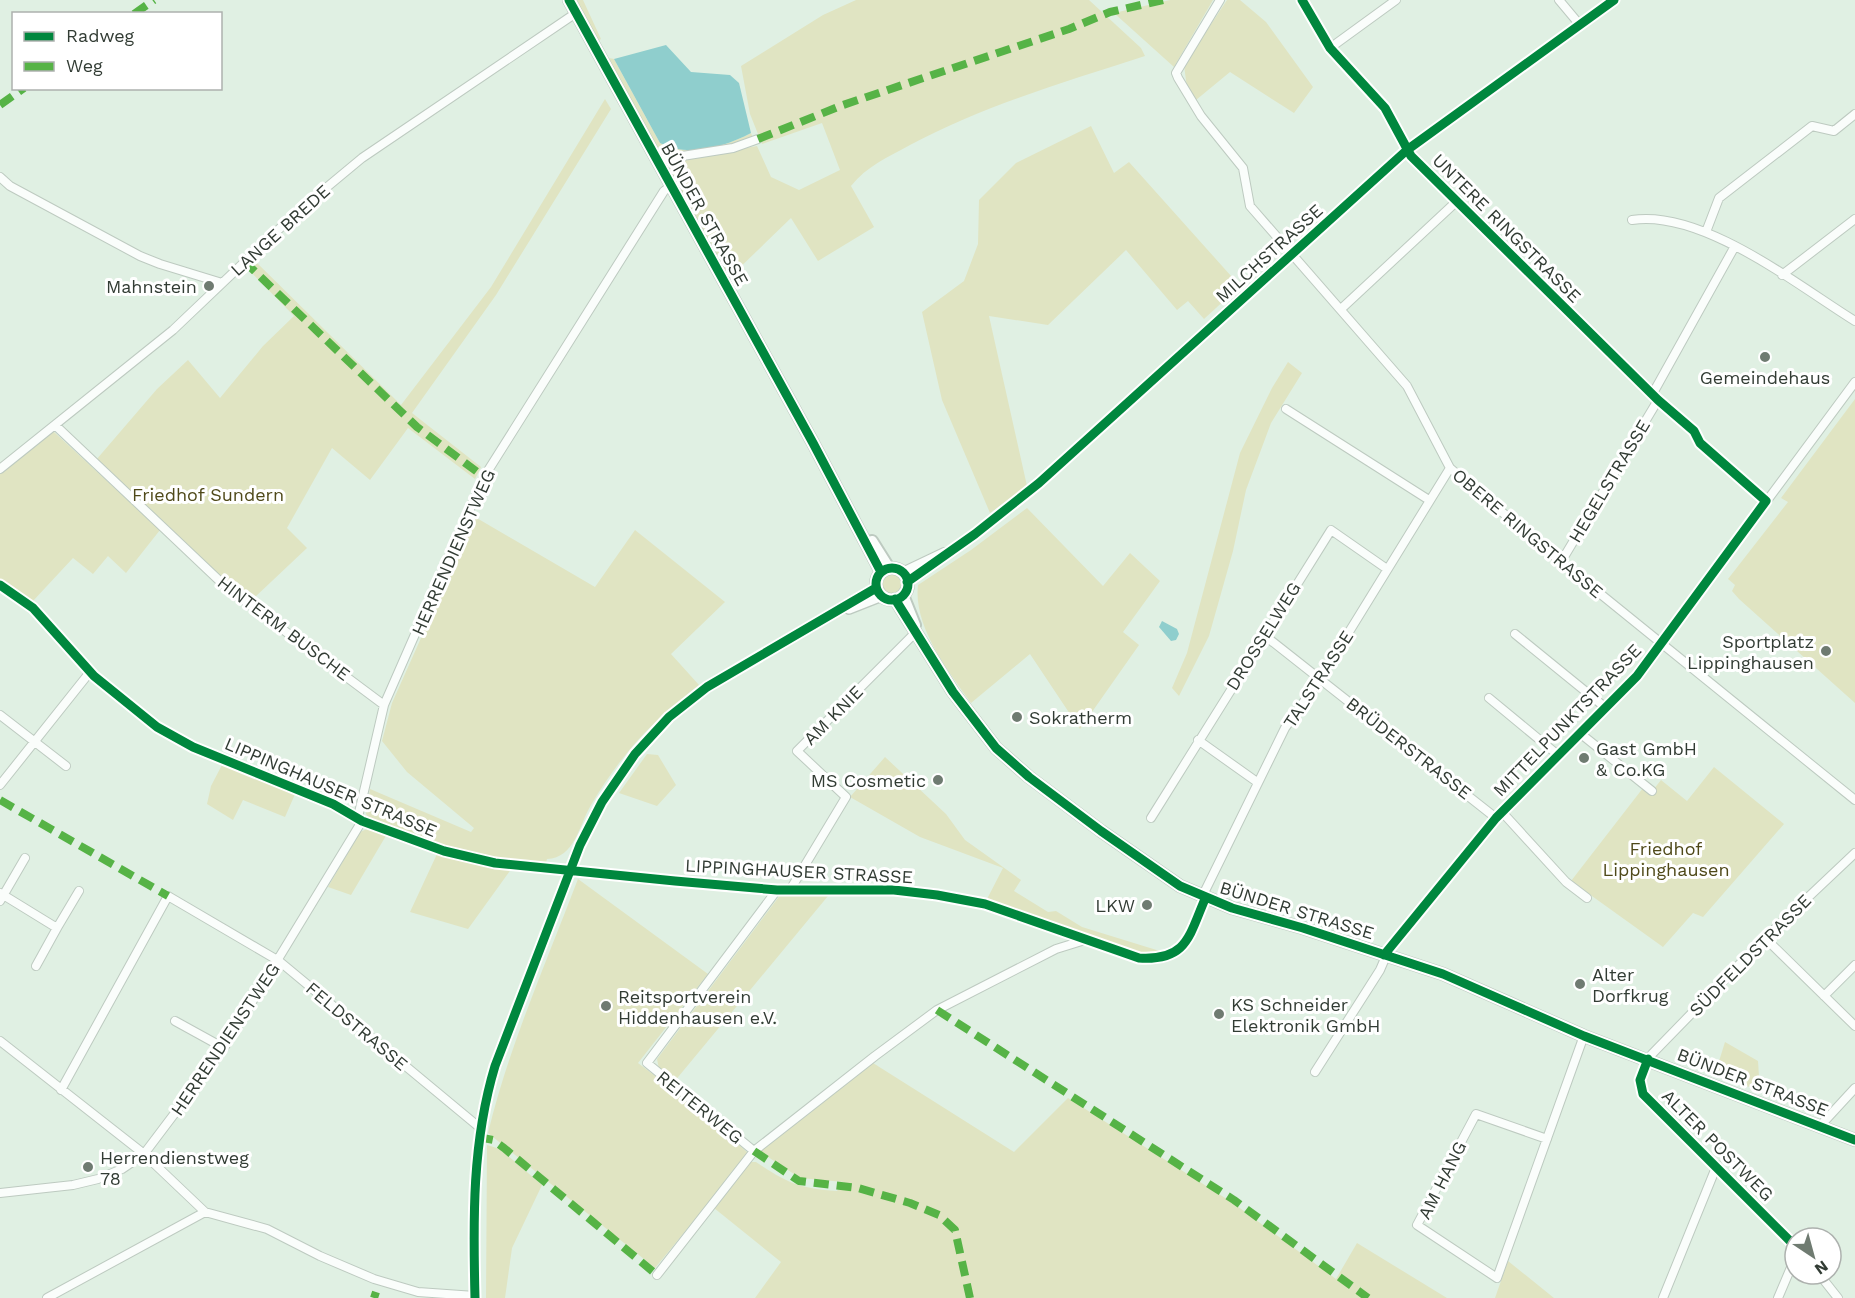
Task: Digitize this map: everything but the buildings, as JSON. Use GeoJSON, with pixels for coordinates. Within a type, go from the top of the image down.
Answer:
{"type":"FeatureCollection","features":[{"type":"Feature","properties":{"kind":"main road","name":"BÜNDER STRASSE"},"geometry":{"type":"LineString","coordinates":[[569,0],[885,570]]}},
{"type":"Feature","properties":{"kind":"main road"},"geometry":{"type":"LineString","coordinates":[[885,570],[902,572],[908,582],[899,597],[879,592],[876,579],[885,570]]}},
{"type":"Feature","properties":{"kind":"main road","name":"BÜNDER STRASSE"},"geometry":{"type":"LineString","coordinates":[[899,597],[953,692],[972,720],[996,748],[1029,777],[1140,860],[1203,898],[1443,974],[1584,1036],[1855,1140]]}},
{"type":"Feature","properties":{"kind":"street","name":"OBERE RINGSTRASSE"},"geometry":{"type":"LineString","coordinates":[[1220,0],[1176,73],[1201,116],[1243,168],[1250,207],[1407,386],[1450,468],[1561,562],[1855,800]]}},
{"type":"Feature","properties":{"kind":"street","name":"UNTERE RINGSTRASSE"},"geometry":{"type":"LineString","coordinates":[[1302,0],[1330,48],[1385,108],[1407,150],[1456,202],[1655,398],[1694,431]]}},
{"type":"Feature","properties":{"kind":"street"},"geometry":{"type":"LineString","coordinates":[[1330,48],[1396,0]]}},
{"type":"Feature","properties":{"kind":"street"},"geometry":{"type":"LineString","coordinates":[[1560,0],[1580,25]]}},
{"type":"Feature","properties":{"kind":"street","name":"MILCHSTRASSE"},"geometry":{"type":"LineString","coordinates":[[908,582],[1039,483],[1407,150],[1614,0]]}},
{"type":"Feature","properties":{"kind":"street","name":"LANGE BREDE"},"geometry":{"type":"LineString","coordinates":[[0,468],[149,350],[297,212],[362,158],[576,14]]}},
{"type":"Feature","properties":{"kind":"street"},"geometry":{"type":"LineString","coordinates":[[1706,232],[1719,198],[1812,126],[1834,131],[1855,114]]}},
{"type":"Feature","properties":{"kind":"street"},"geometry":{"type":"LineString","coordinates":[[657,160],[733,148],[758,139]]}},
{"type":"Feature","properties":{"kind":"street"},"geometry":{"type":"LineString","coordinates":[[0,177],[10,186],[140,256],[170,268],[222,283]]}},
{"type":"Feature","properties":{"kind":"street","name":"HERRENDIENSTWEG"},"geometry":{"type":"LineString","coordinates":[[0,1193],[73,1185],[98,1179],[128,1166],[144,1154],[224,1048],[279,961],[360,819],[384,705],[484,477],[664,191],[671,186]]}},
{"type":"Feature","properties":{"kind":"street"},"geometry":{"type":"LineString","coordinates":[[1341,309],[1456,202]]}},
{"type":"Feature","properties":{"kind":"street"},"geometry":{"type":"LineString","coordinates":[[1632,220],[1650,218],[1706,232],[1735,246],[1855,321]]}},
{"type":"Feature","properties":{"kind":"street"},"geometry":{"type":"LineString","coordinates":[[1782,275],[1855,219]]}},
{"type":"Feature","properties":{"kind":"street","name":"HEGELSTRASSE"},"geometry":{"type":"LineString","coordinates":[[1561,562],[1655,398],[1735,246]]}},
{"type":"Feature","properties":{"kind":"street","name":"MITTELPUNKTSTRASSE"},"geometry":{"type":"LineString","coordinates":[[1315,1072],[1380,970],[1385,956],[1499,815],[1637,676],[1855,382]]}},
{"type":"Feature","properties":{"kind":"street"},"geometry":{"type":"LineString","coordinates":[[1286,409],[1429,500]]}},
{"type":"Feature","properties":{"kind":"street","name":"HINTERM BUSCHE"},"geometry":{"type":"LineString","coordinates":[[56,425],[226,587],[384,705]]}},
{"type":"Feature","properties":{"kind":"street","name":"TALSTRASSE"},"geometry":{"type":"LineString","coordinates":[[1203,898],[1285,728],[1320,679],[1450,468]]}},
{"type":"Feature","properties":{"kind":"street","name":"DROSSELWEG"},"geometry":{"type":"LineString","coordinates":[[1151,818],[1331,530],[1387,569]]}},
{"type":"Feature","properties":{"kind":"street","name":"MILCHSTRASSE"},"geometry":{"type":"LineString","coordinates":[[902,572],[959,545]]}},
{"type":"Feature","properties":{"kind":"street","name":"LIPPINGHAUSER STRASSE"},"geometry":{"type":"LineString","coordinates":[[0,585],[33,608],[90,672],[138,714],[169,735],[360,819],[469,858],[777,890],[894,890],[937,896],[985,904],[1085,940],[1139,958],[1150,959],[1173,954],[1187,943],[1203,898]]}},
{"type":"Feature","properties":{"kind":"street"},"geometry":{"type":"LineString","coordinates":[[0,1041],[144,1154],[205,1212],[267,1229],[320,1256],[374,1279],[418,1292],[475,1297],[473,1213],[479,1127],[495,1066],[570,869],[592,818],[619,775],[649,737],[669,717],[707,687],[819,622],[879,592]]}},
{"type":"Feature","properties":{"kind":"street","name":"AM KNIE"},"geometry":{"type":"LineString","coordinates":[[790,890],[846,796],[797,751],[917,631]]}},
{"type":"Feature","properties":{"kind":"street","name":"BRÜDERSTRASSE"},"geometry":{"type":"LineString","coordinates":[[1264,634],[1499,815],[1566,882],[1587,898]]}},
{"type":"Feature","properties":{"kind":"street"},"geometry":{"type":"LineString","coordinates":[[1515,634],[1606,708]]}},
{"type":"Feature","properties":{"kind":"street"},"geometry":{"type":"LineString","coordinates":[[0,784],[90,672]]}},
{"type":"Feature","properties":{"kind":"street","name":"MITTELPUNKTSTRASSE"},"geometry":{"type":"LineString","coordinates":[[1489,698],[1558,754]]}},
{"type":"Feature","properties":{"kind":"street"},"geometry":{"type":"LineString","coordinates":[[0,715],[66,766]]}},
{"type":"Feature","properties":{"kind":"street"},"geometry":{"type":"LineString","coordinates":[[1581,734],[1652,791]]}},
{"type":"Feature","properties":{"kind":"street"},"geometry":{"type":"LineString","coordinates":[[1198,740],[1257,782]]}},
{"type":"Feature","properties":{"kind":"street","name":"SÜDFELDSTRASSE"},"geometry":{"type":"LineString","coordinates":[[1648,1059],[1765,938],[1855,854]]}},
{"type":"Feature","properties":{"kind":"street"},"geometry":{"type":"LineString","coordinates":[[26,858],[1,897],[57,928]]}},
{"type":"Feature","properties":{"kind":"street","name":"REITERWEG"},"geometry":{"type":"LineString","coordinates":[[754,1151],[647,1063],[777,890]]}},
{"type":"Feature","properties":{"kind":"street"},"geometry":{"type":"LineString","coordinates":[[36,966],[79,891]]}},
{"type":"Feature","properties":{"kind":"street","name":"FELDSTRASSE"},"geometry":{"type":"LineString","coordinates":[[62,1090],[168,896],[279,961],[479,1127]]}},
{"type":"Feature","properties":{"kind":"street"},"geometry":{"type":"LineString","coordinates":[[1056,949],[1061,941],[1059,931]]}},
{"type":"Feature","properties":{"kind":"street"},"geometry":{"type":"LineString","coordinates":[[1765,938],[1855,1026]]}},
{"type":"Feature","properties":{"kind":"street"},"geometry":{"type":"LineString","coordinates":[[657,1275],[754,1151],[937,1010],[1056,949],[1085,940]]}},
{"type":"Feature","properties":{"kind":"street"},"geometry":{"type":"LineString","coordinates":[[1824,996],[1855,965]]}},
{"type":"Feature","properties":{"kind":"street"},"geometry":{"type":"LineString","coordinates":[[175,1021],[224,1048]]}},
{"type":"Feature","properties":{"kind":"street","name":"AM HANG"},"geometry":{"type":"LineString","coordinates":[[1547,1139],[1476,1114],[1418,1225],[1497,1278],[1547,1139],[1584,1036]]}},
{"type":"Feature","properties":{"kind":"street","name":"ALTER POSTWEG"},"geometry":{"type":"LineString","coordinates":[[1648,1059],[1640,1080],[1643,1094],[1717,1165],[1783,1234]]}},
{"type":"Feature","properties":{"kind":"street"},"geometry":{"type":"LineString","coordinates":[[1820,1126],[1855,1088]]}},
{"type":"Feature","properties":{"kind":"street"},"geometry":{"type":"LineString","coordinates":[[1663,1298],[1717,1165]]}},
{"type":"Feature","properties":{"kind":"street"},"geometry":{"type":"LineString","coordinates":[[47,1298],[205,1212]]}},
{"type":"Feature","properties":{"kind":"street"},"geometry":{"type":"LineString","coordinates":[[1828,1286],[1838,1298]]}},
{"type":"Feature","properties":{"kind":"green space"},"geometry":{"type":"Polygon","coordinates":[[[576,0],[583,0],[601,39],[596,42],[576,0]]]}},
{"type":"Feature","properties":{"kind":"green space"},"geometry":{"type":"Polygon","coordinates":[[[856,0],[1089,0],[1141,48],[1145,56],[996,106],[938,131],[894,154],[871,167],[851,186],[874,227],[818,261],[791,218],[728,279],[665,163],[757,146],[771,177],[799,190],[840,170],[822,123],[762,144],[750,114],[741,66],[823,15],[856,0]]]}},
{"type":"Feature","properties":{"kind":"green space"},"geometry":{"type":"Polygon","coordinates":[[[1170,0],[1213,0],[1174,67],[1114,13],[1170,0]]]}},
{"type":"Feature","properties":{"kind":"green space"},"geometry":{"type":"Polygon","coordinates":[[[1227,0],[1240,0],[1266,22],[1313,87],[1294,113],[1230,72],[1196,100],[1187,88],[1184,65],[1227,0]]]}},
{"type":"Feature","properties":{"kind":"green space"},"geometry":{"type":"Polygon","coordinates":[[[609,58],[614,59],[660,143],[683,150],[694,150],[729,143],[751,133],[753,138],[731,146],[665,156],[659,153],[615,74],[609,58]]]}},
{"type":"Feature","properties":{"kind":"green space","name":"Friedhof Sundern"},"geometry":{"type":"Polygon","coordinates":[[[605,99],[611,109],[496,295],[412,413],[481,467],[475,479],[408,428],[370,480],[332,448],[287,528],[307,548],[254,598],[254,605],[239,594],[96,460],[157,389],[188,360],[220,398],[263,346],[294,316],[245,266],[253,259],[401,405],[491,287],[605,99]]]}},
{"type":"Feature","properties":{"kind":"green space"},"geometry":{"type":"Polygon","coordinates":[[[1091,126],[1114,173],[1129,162],[1240,286],[1204,319],[1188,301],[1177,310],[1126,250],[1048,325],[989,316],[1027,486],[990,513],[942,400],[922,312],[964,281],[978,244],[979,200],[1016,163],[1091,126]]]}},
{"type":"Feature","properties":{"kind":"green space"},"geometry":{"type":"Polygon","coordinates":[[[1288,362],[1302,373],[1271,423],[1246,490],[1233,551],[1209,636],[1179,696],[1172,688],[1187,653],[1240,453],[1272,388],[1288,362]]]}},
{"type":"Feature","properties":{"kind":"green space","name":"Sportplatz Lippinghausen"},"geometry":{"type":"Polygon","coordinates":[[[1855,399],[1855,703],[1739,599],[1732,591],[1735,585],[1728,579],[1788,502],[1781,498],[1855,399]]]}},
{"type":"Feature","properties":{"kind":"green space"},"geometry":{"type":"Polygon","coordinates":[[[53,431],[160,530],[126,573],[108,556],[93,574],[73,558],[33,601],[0,580],[0,472],[53,431]]]}},
{"type":"Feature","properties":{"kind":"green space"},"geometry":{"type":"Polygon","coordinates":[[[1027,508],[1103,586],[1130,553],[1160,581],[1123,632],[1139,645],[1080,729],[1030,654],[971,703],[934,647],[921,616],[918,585],[971,550],[1027,508]]]}},
{"type":"Feature","properties":{"kind":"green space"},"geometry":{"type":"Polygon","coordinates":[[[475,517],[595,587],[635,530],[725,602],[671,654],[699,685],[666,712],[626,754],[591,805],[570,847],[564,853],[547,859],[546,863],[499,858],[455,849],[391,827],[369,818],[366,814],[370,789],[471,832],[474,828],[407,772],[382,741],[392,703],[475,517]]]}},
{"type":"Feature","properties":{"kind":"green space"},"geometry":{"type":"Polygon","coordinates":[[[891,574],[898,577],[901,584],[898,591],[891,594],[884,591],[881,584],[884,577],[891,574]]]}},
{"type":"Feature","properties":{"kind":"green space"},"geometry":{"type":"Polygon","coordinates":[[[647,754],[658,755],[676,785],[657,806],[619,793],[647,754]]]}},
{"type":"Feature","properties":{"kind":"green space"},"geometry":{"type":"Polygon","coordinates":[[[885,757],[946,814],[965,840],[1021,880],[1014,891],[1048,912],[1056,911],[1082,927],[1163,952],[1136,954],[986,901],[1003,868],[920,837],[850,797],[885,757]]]}},
{"type":"Feature","properties":{"kind":"green space"},"geometry":{"type":"Polygon","coordinates":[[[223,763],[296,792],[285,817],[243,800],[233,820],[207,804],[211,786],[223,763]]]}},
{"type":"Feature","properties":{"kind":"green space","name":"Friedhof Lippinghausen"},"geometry":{"type":"Polygon","coordinates":[[[1714,767],[1784,824],[1703,917],[1693,913],[1663,947],[1571,881],[1643,788],[1650,794],[1661,780],[1687,801],[1714,767]]]}},
{"type":"Feature","properties":{"kind":"green space"},"geometry":{"type":"Polygon","coordinates":[[[367,829],[387,834],[351,895],[328,887],[360,832],[367,829]]]}},
{"type":"Feature","properties":{"kind":"green space"},"geometry":{"type":"Polygon","coordinates":[[[437,854],[492,867],[512,868],[468,929],[410,912],[437,854]]]}},
{"type":"Feature","properties":{"kind":"green space"},"geometry":{"type":"Polygon","coordinates":[[[578,879],[708,974],[638,1063],[690,1102],[747,1152],[747,1156],[655,1268],[488,1133],[506,1068],[578,879]]]}},
{"type":"Feature","properties":{"kind":"green space"},"geometry":{"type":"Polygon","coordinates":[[[781,894],[828,896],[674,1082],[659,1069],[657,1059],[781,894]]]}},
{"type":"Feature","properties":{"kind":"green space"},"geometry":{"type":"Polygon","coordinates":[[[1725,1042],[1758,1061],[1759,1076],[1752,1088],[1715,1074],[1725,1042]]]}},
{"type":"Feature","properties":{"kind":"green space"},"geometry":{"type":"Polygon","coordinates":[[[873,1063],[1014,1152],[1068,1098],[1233,1203],[1336,1279],[1357,1243],[1447,1298],[755,1298],[781,1262],[714,1208],[750,1162],[756,1162],[794,1183],[837,1191],[844,1182],[800,1178],[759,1151],[873,1063]]]}},
{"type":"Feature","properties":{"kind":"green space"},"geometry":{"type":"Polygon","coordinates":[[[487,1145],[500,1149],[542,1185],[512,1248],[505,1298],[486,1298],[487,1145]]]}},
{"type":"Feature","properties":{"kind":"green space"},"geometry":{"type":"Polygon","coordinates":[[[1508,1261],[1554,1298],[1495,1298],[1508,1261]]]}},
{"type":"Feature","properties":{"kind":"water"},"geometry":{"type":"Polygon","coordinates":[[[666,45],[691,72],[730,75],[739,83],[751,133],[729,143],[706,149],[683,150],[660,143],[614,59],[666,45]]]}},
{"type":"Feature","properties":{"kind":"water"},"geometry":{"type":"Polygon","coordinates":[[[1162,621],[1177,629],[1179,634],[1176,640],[1171,641],[1159,627],[1162,621]]]}},
{"type":"Feature","properties":{"kind":"marked path"},"geometry":{"type":"LineString","coordinates":[[137,12],[154,0]]}},
{"type":"Feature","properties":{"kind":"marked path"},"geometry":{"type":"LineString","coordinates":[[758,139],[843,105],[1069,29],[1110,12],[1163,0]]}},
{"type":"Feature","properties":{"kind":"marked path"},"geometry":{"type":"LineString","coordinates":[[0,105],[21,90]]}},
{"type":"Feature","properties":{"kind":"marked path"},"geometry":{"type":"LineString","coordinates":[[244,261],[417,427],[484,477]]}},
{"type":"Feature","properties":{"kind":"marked path"},"geometry":{"type":"LineString","coordinates":[[0,800],[168,896]]}},
{"type":"Feature","properties":{"kind":"marked path"},"geometry":{"type":"LineString","coordinates":[[937,1010],[1234,1200],[1368,1298]]}},
{"type":"Feature","properties":{"kind":"marked path"},"geometry":{"type":"LineString","coordinates":[[478,1137],[493,1140],[504,1148],[657,1275]]}},
{"type":"Feature","properties":{"kind":"marked path"},"geometry":{"type":"LineString","coordinates":[[754,1151],[799,1181],[858,1188],[910,1203],[939,1215],[955,1230],[970,1298]]}},
{"type":"Feature","properties":{"kind":"marked path"},"geometry":{"type":"LineString","coordinates":[[374,1298],[376,1292]]}},
{"type":"Feature","properties":{"kind":"cycle path"},"geometry":{"type":"LineString","coordinates":[[569,0],[813,443],[881,572]]}},
{"type":"Feature","properties":{"kind":"cycle path"},"geometry":{"type":"LineString","coordinates":[[1302,0],[1330,48],[1385,108],[1411,156],[1658,400],[1694,431],[1700,443],[1766,501],[1637,676],[1496,818],[1384,955]]}},
{"type":"Feature","properties":{"kind":"cycle path"},"geometry":{"type":"LineString","coordinates":[[907,582],[975,534],[1039,483],[1407,150],[1614,0]]}},
{"type":"Feature","properties":{"kind":"cycle path"},"geometry":{"type":"LineString","coordinates":[[892,568],[903,573],[908,584],[903,595],[892,600],[881,595],[876,584],[881,573],[892,568]]}},
{"type":"Feature","properties":{"kind":"cycle path"},"geometry":{"type":"LineString","coordinates":[[0,585],[33,608],[94,676],[157,727],[193,747],[333,804],[362,821],[444,851],[495,863],[675,881],[777,890],[894,890],[937,895],[985,904],[1139,958],[1155,958],[1177,950],[1190,935],[1205,899]]}},
{"type":"Feature","properties":{"kind":"cycle path"},"geometry":{"type":"LineString","coordinates":[[475,1298],[474,1210],[478,1152],[487,1095],[495,1066],[580,845],[602,802],[635,754],[669,717],[707,687],[876,588]]}},
{"type":"Feature","properties":{"kind":"cycle path"},"geometry":{"type":"LineString","coordinates":[[895,599],[953,692],[996,748],[1029,777],[1180,886],[1232,908],[1303,928],[1443,974],[1584,1036],[1855,1140]]}},
{"type":"Feature","properties":{"kind":"cycle path"},"geometry":{"type":"LineString","coordinates":[[1648,1059],[1640,1080],[1643,1094],[1783,1234]]}},
{"type":"Feature","properties":{"kind":"place","name":"Mahnstein"},"geometry":{"type":"Point","coordinates":[209,286]}},
{"type":"Feature","properties":{"kind":"place","name":"Gemeindehaus"},"geometry":{"type":"Point","coordinates":[1765,357]}},
{"type":"Feature","properties":{"kind":"place","name":"Sportplatz Lippinghausen"},"geometry":{"type":"Point","coordinates":[1826,651]}},
{"type":"Feature","properties":{"kind":"place","name":"Sokratherm"},"geometry":{"type":"Point","coordinates":[1017,717]}},
{"type":"Feature","properties":{"kind":"place","name":"Gast GmbH & Co.KG"},"geometry":{"type":"Point","coordinates":[1584,758]}},
{"type":"Feature","properties":{"kind":"place","name":"MS Cosmetic"},"geometry":{"type":"Point","coordinates":[938,780]}},
{"type":"Feature","properties":{"kind":"place","name":"LKW"},"geometry":{"type":"Point","coordinates":[1147,905]}},
{"type":"Feature","properties":{"kind":"place","name":"Alter Dorfkrug"},"geometry":{"type":"Point","coordinates":[1580,984]}},
{"type":"Feature","properties":{"kind":"place","name":"Reitsportverein Hiddenhausen e.V."},"geometry":{"type":"Point","coordinates":[606,1006]}},
{"type":"Feature","properties":{"kind":"place","name":"KS Schneider Elektronik GmbH"},"geometry":{"type":"Point","coordinates":[1219,1014]}},
{"type":"Feature","properties":{"kind":"place","name":"Herrendienstweg 78"},"geometry":{"type":"Point","coordinates":[88,1167]}}]}
